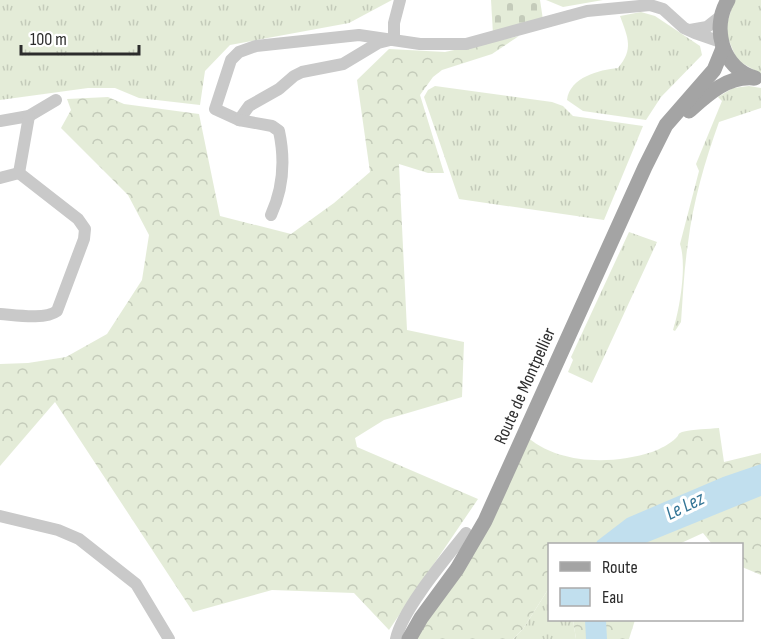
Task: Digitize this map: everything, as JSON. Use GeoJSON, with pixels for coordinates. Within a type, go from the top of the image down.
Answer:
{"type":"FeatureCollection","features":[{"type":"Feature","properties":{"kind":"main road"},"geometry":{"type":"LineString","coordinates":[[723,6],[719,29],[722,45],[735,65],[757,79]]}},
{"type":"Feature","properties":{"kind":"main road","name":"Route de Montpellier"},"geometry":{"type":"LineString","coordinates":[[409,639],[421,618],[457,569],[485,521],[666,125],[714,70],[722,45]]}},
{"type":"Feature","properties":{"kind":"main road","name":"Route de Montpellier"},"geometry":{"type":"LineString","coordinates":[[659,140],[696,104],[726,82],[757,79]]}},
{"type":"Feature","properties":{"kind":"street"},"geometry":{"type":"LineString","coordinates":[[394,39],[394,23],[400,0]]}},
{"type":"Feature","properties":{"kind":"street"},"geometry":{"type":"LineString","coordinates":[[271,215],[282,181],[282,150],[279,131],[272,126],[239,120],[215,109],[231,60],[244,49],[347,35],[420,44],[466,44],[578,13],[645,5],[659,7],[688,30],[722,45]]}},
{"type":"Feature","properties":{"kind":"street"},"geometry":{"type":"LineString","coordinates":[[688,30],[700,30],[707,27],[723,6]]}},
{"type":"Feature","properties":{"kind":"street"},"geometry":{"type":"LineString","coordinates":[[239,120],[249,106],[279,89],[294,76],[302,72],[344,64],[372,46],[394,39]]}},
{"type":"Feature","properties":{"kind":"street"},"geometry":{"type":"LineString","coordinates":[[0,121],[28,116],[56,100]]}},
{"type":"Feature","properties":{"kind":"street"},"geometry":{"type":"LineString","coordinates":[[19,173],[28,116]]}},
{"type":"Feature","properties":{"kind":"street"},"geometry":{"type":"LineString","coordinates":[[0,178],[19,173]]}},
{"type":"Feature","properties":{"kind":"street"},"geometry":{"type":"LineString","coordinates":[[0,314],[45,316],[57,311],[84,239],[85,228],[80,221],[19,173]]}},
{"type":"Feature","properties":{"kind":"street"},"geometry":{"type":"LineString","coordinates":[[0,516],[58,530],[79,539],[136,584],[170,639]]}},
{"type":"Feature","properties":{"kind":"street"},"geometry":{"type":"LineString","coordinates":[[396,639],[399,628],[410,609],[466,533]]}},
{"type":"Feature","properties":{"kind":"green space"},"geometry":{"type":"Polygon","coordinates":[[[0,0],[392,0],[349,23],[230,45],[205,71],[200,105],[139,98],[115,88],[88,88],[0,100],[0,0]]]}},
{"type":"Feature","properties":{"kind":"green space"},"geometry":{"type":"Polygon","coordinates":[[[491,0],[540,0],[543,20],[493,34],[491,0]]]}},
{"type":"Feature","properties":{"kind":"green space"},"geometry":{"type":"Polygon","coordinates":[[[546,0],[603,0],[563,7],[546,0]]]}},
{"type":"Feature","properties":{"kind":"green space"},"geometry":{"type":"Polygon","coordinates":[[[734,0],[761,0],[761,74],[737,60],[725,31],[734,0]]]}},
{"type":"Feature","properties":{"kind":"green space"},"geometry":{"type":"Polygon","coordinates":[[[641,12],[655,16],[700,46],[702,55],[661,97],[646,120],[583,111],[567,100],[569,92],[579,80],[594,73],[618,68],[628,49],[620,16],[641,12]]]}},
{"type":"Feature","properties":{"kind":"green space"},"geometry":{"type":"Polygon","coordinates":[[[519,36],[492,54],[442,70],[433,77],[420,95],[444,173],[428,173],[399,164],[407,330],[464,342],[462,397],[384,420],[355,438],[357,447],[478,499],[389,630],[354,593],[272,590],[193,612],[55,402],[0,466],[0,364],[28,363],[66,357],[107,334],[142,280],[149,235],[128,195],[61,128],[71,110],[67,99],[108,97],[124,104],[199,114],[220,216],[291,234],[334,203],[370,172],[357,80],[389,49],[445,52],[519,36]]]}},
{"type":"Feature","properties":{"kind":"green space"},"geometry":{"type":"Polygon","coordinates":[[[435,86],[552,102],[563,106],[573,116],[643,126],[604,220],[459,199],[424,97],[428,90],[435,86]]]}},
{"type":"Feature","properties":{"kind":"green space"},"geometry":{"type":"Polygon","coordinates":[[[749,86],[761,88],[761,108],[719,122],[704,167],[690,228],[681,322],[675,331],[673,330],[683,274],[680,244],[699,171],[696,164],[722,101],[718,97],[733,88],[749,86]]]}},
{"type":"Feature","properties":{"kind":"green space"},"geometry":{"type":"Polygon","coordinates":[[[629,232],[657,242],[592,383],[568,372],[573,360],[571,357],[629,232]]]}},
{"type":"Feature","properties":{"kind":"green space"},"geometry":{"type":"Polygon","coordinates":[[[719,428],[724,462],[761,453],[761,575],[743,567],[743,543],[711,543],[703,533],[681,543],[548,543],[548,590],[523,629],[513,639],[409,639],[457,569],[524,434],[552,452],[585,460],[602,460],[620,459],[652,452],[668,444],[682,432],[719,428]]]}},
{"type":"Feature","properties":{"kind":"green space"},"geometry":{"type":"Polygon","coordinates":[[[548,590],[548,621],[573,621],[576,639],[513,639],[523,629],[548,590]]]}},
{"type":"Feature","properties":{"kind":"green space"},"geometry":{"type":"Polygon","coordinates":[[[573,621],[635,621],[629,639],[576,639],[573,621]]]}},
{"type":"Feature","properties":{"kind":"water","name":"Le Lez"},"geometry":{"type":"Polygon","coordinates":[[[761,464],[761,496],[645,543],[596,543],[627,518],[723,477],[761,464]]]}},
{"type":"Feature","properties":{"kind":"water"},"geometry":{"type":"Polygon","coordinates":[[[585,621],[606,621],[607,639],[586,639],[585,621]]]}}]}
